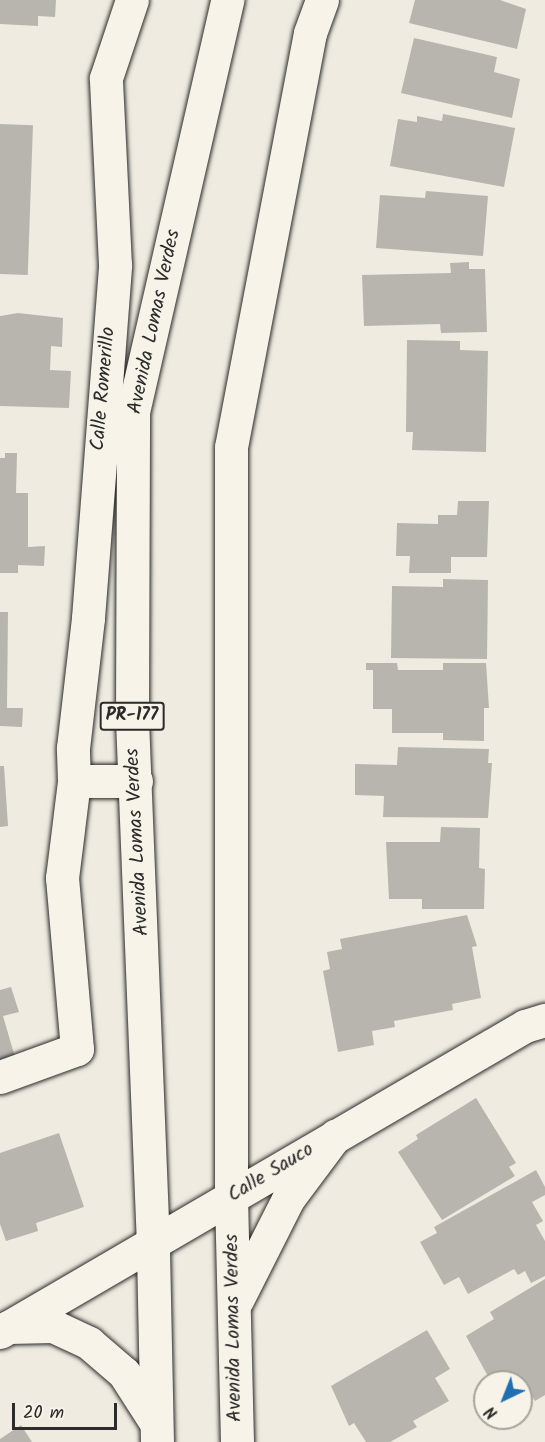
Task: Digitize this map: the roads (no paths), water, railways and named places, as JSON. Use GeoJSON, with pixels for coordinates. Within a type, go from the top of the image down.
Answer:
{"type":"FeatureCollection","features":[{"type":"Feature","properties":{"kind":"main road","name":"Calle Romerillo"},"geometry":{"type":"LineString","coordinates":[[0,1077],[77,1049],[62,878],[74,781],[73,748],[88,618],[115,265],[106,78],[132,0]]}},
{"type":"Feature","properties":{"kind":"main road","name":"Avenida Lomas Verdes"},"geometry":{"type":"LineString","coordinates":[[157,1432],[153,1245],[132,719],[133,412],[227,0]]}},
{"type":"Feature","properties":{"kind":"main road","name":"Avenida Lomas Verdes"},"geometry":{"type":"LineString","coordinates":[[237,1442],[231,1197],[231,447],[310,33],[322,0]]}},
{"type":"Feature","properties":{"kind":"main road"},"geometry":{"type":"LineString","coordinates":[[74,781],[136,781]]}},
{"type":"Feature","properties":{"kind":"main road","name":"Calle Sauco"},"geometry":{"type":"LineString","coordinates":[[4,1329],[153,1245],[525,1026],[545,1020]]}},
{"type":"Feature","properties":{"kind":"main road"},"geometry":{"type":"LineString","coordinates":[[234,1307],[288,1199],[335,1136]]}},
{"type":"Feature","properties":{"kind":"main road"},"geometry":{"type":"LineString","coordinates":[[4,1329],[53,1326],[89,1343],[124,1373],[157,1432]]}}]}
